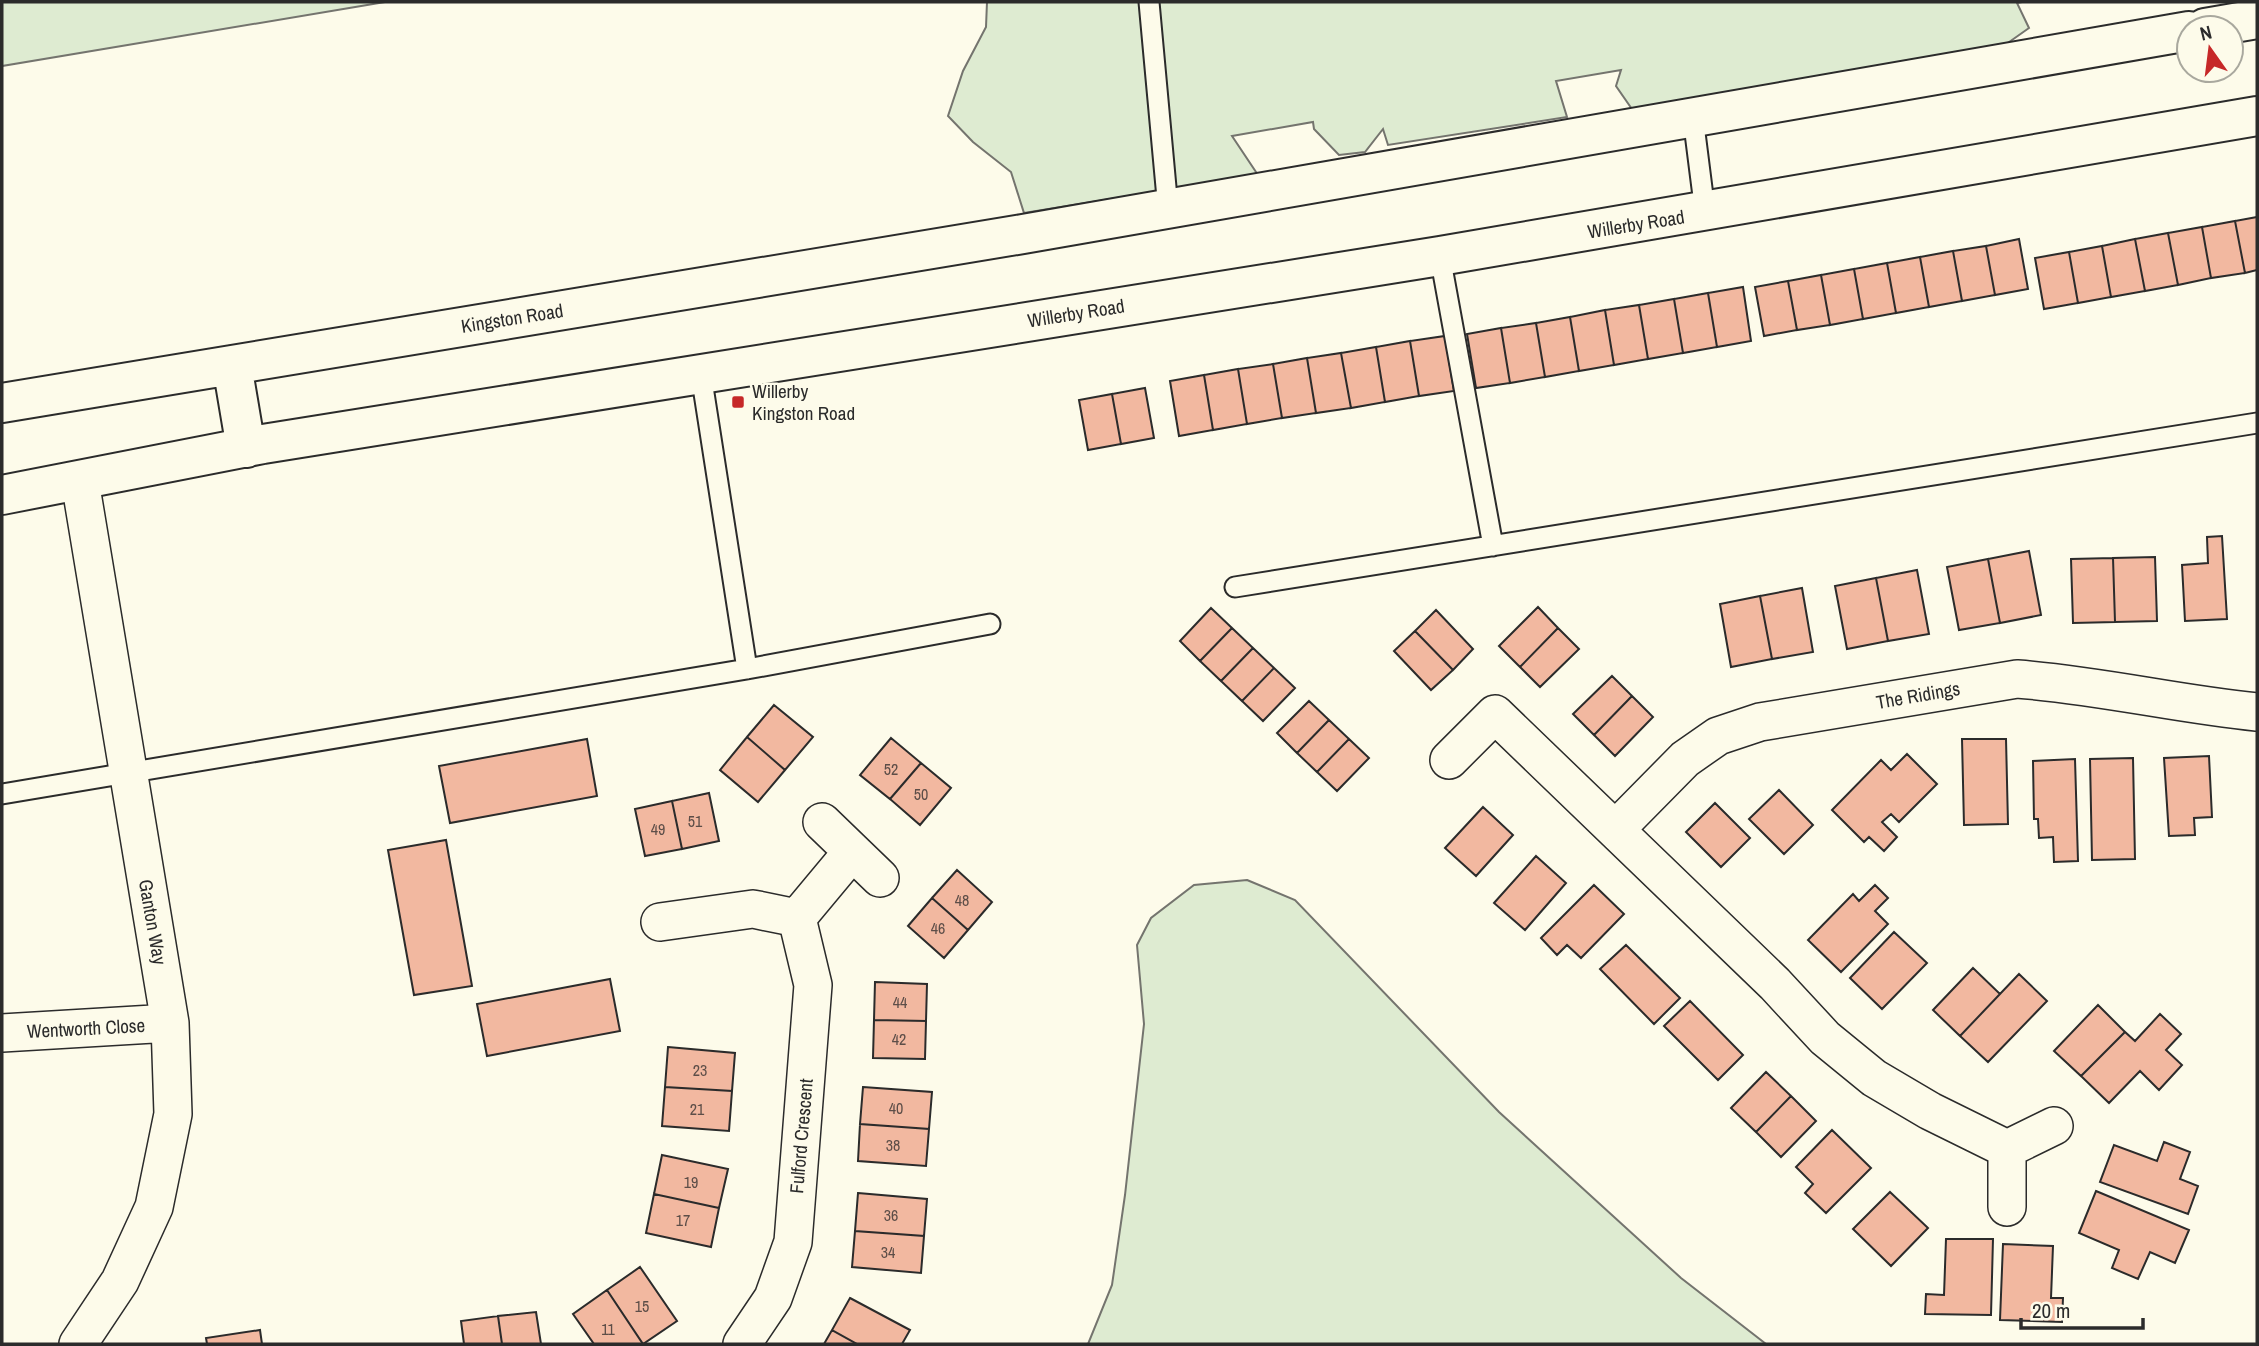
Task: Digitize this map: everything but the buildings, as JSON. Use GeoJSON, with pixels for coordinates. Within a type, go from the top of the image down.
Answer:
{"type":"FeatureCollection","features":[{"type":"Feature","properties":{"kind":"street"},"geometry":{"type":"LineString","coordinates":[[1168,209],[2175,33]]}},
{"type":"Feature","properties":{"kind":"street","name":"Willerby Road"},"geometry":{"type":"LineString","coordinates":[[701,374],[1706,212],[2257,116]]}},
{"type":"Feature","properties":{"kind":"street","name":"Kingston Road"},"geometry":{"type":"LineString","coordinates":[[2,403],[1168,209]]}},
{"type":"Feature","properties":{"kind":"street"},"geometry":{"type":"LineString","coordinates":[[232,365],[246,448]]}},
{"type":"Feature","properties":{"kind":"street"},"geometry":{"type":"LineString","coordinates":[[2,495],[246,448],[701,374]]}},
{"type":"Feature","properties":{"kind":"street","name":"Ganton Way"},"geometry":{"type":"LineString","coordinates":[[78,1344],[120,1281],[154,1206],[173,1114],[170,1023],[80,481]]}},
{"type":"Feature","properties":{"kind":"street","name":"The Ridings"},"geometry":{"type":"LineString","coordinates":[[1616,829],[1685,759],[1718,736],[1760,722],[2017,678],[2058,682],[2204,707],[2257,712]]}},
{"type":"Feature","properties":{"kind":"street"},"geometry":{"type":"LineString","coordinates":[[1448,760],[1494,714],[1775,984],[1825,1038],[1874,1078],[1930,1111],[2007,1149]]}},
{"type":"Feature","properties":{"kind":"street"},"geometry":{"type":"LineString","coordinates":[[822,822],[880,878]]}},
{"type":"Feature","properties":{"kind":"street"},"geometry":{"type":"LineString","coordinates":[[660,922],[753,909],[797,918],[852,852]]}},
{"type":"Feature","properties":{"kind":"street","name":"Fulford Crescent"},"geometry":{"type":"LineString","coordinates":[[742,1344],[773,1298],[793,1242],[813,985],[797,918]]}},
{"type":"Feature","properties":{"kind":"street","name":"Wentworth Close"},"geometry":{"type":"LineString","coordinates":[[2,1033],[170,1023]]}},
{"type":"Feature","properties":{"kind":"street"},"geometry":{"type":"LineString","coordinates":[[2007,1149],[2054,1126]]}},
{"type":"Feature","properties":{"kind":"street"},"geometry":{"type":"LineString","coordinates":[[2007,1149],[2007,1207]]}},
{"type":"Feature","properties":{"kind":"lane"},"geometry":{"type":"LineString","coordinates":[[1149,2],[1168,209]]}},
{"type":"Feature","properties":{"kind":"lane"},"geometry":{"type":"LineString","coordinates":[[1693,117],[1706,212]]}},
{"type":"Feature","properties":{"kind":"lane"},"geometry":{"type":"LineString","coordinates":[[1440,256],[1493,546]]}},
{"type":"Feature","properties":{"kind":"lane"},"geometry":{"type":"LineString","coordinates":[[701,374],[747,669]]}},
{"type":"Feature","properties":{"kind":"lane"},"geometry":{"type":"LineString","coordinates":[[1235,587],[2257,423]]}},
{"type":"Feature","properties":{"kind":"lane"},"geometry":{"type":"LineString","coordinates":[[2,794],[747,669],[990,624]]}},
{"type":"Feature","properties":{"kind":"green space"},"geometry":{"type":"Polygon","coordinates":[[[2,2],[385,2],[2,66],[2,2]]]}},
{"type":"Feature","properties":{"kind":"green space"},"geometry":{"type":"Polygon","coordinates":[[[987,2],[2022,2],[2017,3],[2029,28],[1985,59],[1634,112],[1616,86],[1621,70],[1556,81],[1567,117],[1388,145],[1383,129],[1365,152],[1339,155],[1314,129],[1313,122],[1232,136],[1258,175],[1024,213],[1011,172],[973,142],[948,116],[963,71],[986,27],[987,2]]]}},
{"type":"Feature","properties":{"kind":"green space"},"geometry":{"type":"Polygon","coordinates":[[[1247,880],[1295,900],[1499,1112],[1681,1278],[1766,1344],[1088,1344],[1112,1285],[1125,1195],[1144,1024],[1137,945],[1151,918],[1194,885],[1247,880]]]}},
{"type":"Feature","properties":{"kind":"place","name":"Willerby Kingston Road"},"geometry":{"type":"Point","coordinates":[738,402]}}]}
